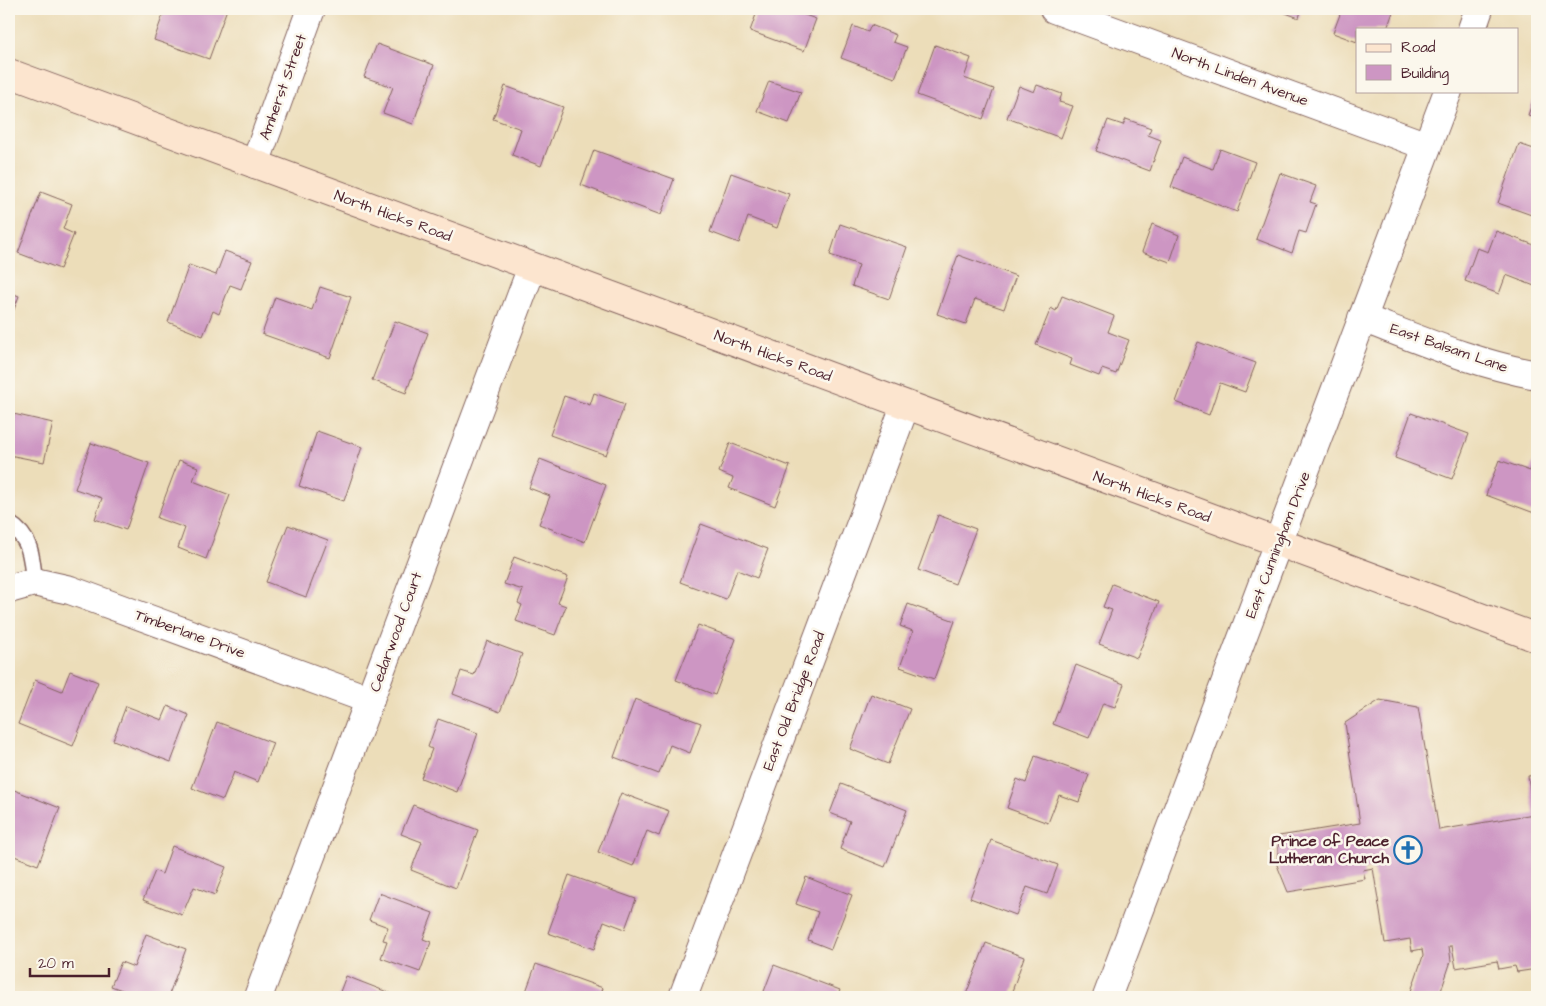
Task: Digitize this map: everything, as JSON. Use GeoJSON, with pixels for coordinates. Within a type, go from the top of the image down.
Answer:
{"type":"FeatureCollection","features":[{"type":"Feature","properties":{"kind":"main road","name":"North Hicks Road"},"geometry":{"type":"LineString","coordinates":[[9,73],[1278,544],[1537,638]]}},
{"type":"Feature","properties":{"kind":"street","name":"Amherst Street"},"geometry":{"type":"LineString","coordinates":[[255,164],[311,9]]}},
{"type":"Feature","properties":{"kind":"street","name":"North Linden Avenue"},"geometry":{"type":"LineString","coordinates":[[1054,9],[1427,146]]}},
{"type":"Feature","properties":{"kind":"street"},"geometry":{"type":"LineString","coordinates":[[1472,28],[1479,9]]}},
{"type":"Feature","properties":{"kind":"street","name":"East Cunningham Drive"},"geometry":{"type":"LineString","coordinates":[[1107,997],[1448,92]]}},
{"type":"Feature","properties":{"kind":"street","name":"Cedarwood Court"},"geometry":{"type":"LineString","coordinates":[[258,997],[532,267]]}},
{"type":"Feature","properties":{"kind":"street","name":"East Balsam Lane"},"geometry":{"type":"LineString","coordinates":[[1362,318],[1468,358],[1497,367],[1537,375]]}},
{"type":"Feature","properties":{"kind":"street","name":"East Old Bridge Road"},"geometry":{"type":"LineString","coordinates":[[682,997],[905,406]]}},
{"type":"Feature","properties":{"kind":"street","name":"Timberlane Drive"},"geometry":{"type":"LineString","coordinates":[[9,589],[34,582],[70,590],[370,700]]}},
{"type":"Feature","properties":{"kind":"lane"},"geometry":{"type":"LineString","coordinates":[[9,524],[19,530],[31,549],[34,582]]}},
{"type":"Feature","properties":{"kind":"building"},"geometry":{"type":"Polygon","coordinates":[[[165,9],[227,9],[209,59],[154,40],[165,9]]]}},
{"type":"Feature","properties":{"kind":"building"},"geometry":{"type":"Polygon","coordinates":[[[758,9],[804,9],[802,14],[816,19],[804,51],[750,31],[758,9]]]}},
{"type":"Feature","properties":{"kind":"building"},"geometry":{"type":"Polygon","coordinates":[[[1275,9],[1306,9],[1304,12],[1301,11],[1299,18],[1275,9]]]}},
{"type":"Feature","properties":{"kind":"building"},"geometry":{"type":"Polygon","coordinates":[[[1342,9],[1394,9],[1387,28],[1356,28],[1356,42],[1333,33],[1342,9]]]}},
{"type":"Feature","properties":{"kind":"building"},"geometry":{"type":"Polygon","coordinates":[[[871,25],[896,35],[893,42],[907,47],[895,78],[841,58],[853,26],[868,32],[871,25]]]}},
{"type":"Feature","properties":{"kind":"building"},"geometry":{"type":"Polygon","coordinates":[[[377,44],[434,65],[413,124],[383,113],[393,87],[364,77],[377,44]]]}},
{"type":"Feature","properties":{"kind":"building"},"geometry":{"type":"Polygon","coordinates":[[[935,45],[971,58],[964,78],[994,89],[983,119],[917,95],[935,45]]]}},
{"type":"Feature","properties":{"kind":"building"},"geometry":{"type":"Polygon","coordinates":[[[769,81],[801,92],[789,123],[757,111],[769,81]]]}},
{"type":"Feature","properties":{"kind":"building"},"geometry":{"type":"Polygon","coordinates":[[[1037,85],[1062,94],[1059,102],[1073,106],[1061,138],[1007,118],[1019,86],[1034,92],[1037,85]]]}},
{"type":"Feature","properties":{"kind":"building"},"geometry":{"type":"Polygon","coordinates":[[[505,86],[563,107],[541,166],[512,155],[521,129],[493,119],[505,86]]]}},
{"type":"Feature","properties":{"kind":"building"},"geometry":{"type":"Polygon","coordinates":[[[1537,90],[1537,118],[1528,115],[1537,90]]]}},
{"type":"Feature","properties":{"kind":"building"},"geometry":{"type":"Polygon","coordinates":[[[1126,119],[1151,128],[1148,135],[1161,140],[1150,171],[1096,151],[1108,120],[1123,125],[1126,119]]]}},
{"type":"Feature","properties":{"kind":"building"},"geometry":{"type":"Polygon","coordinates":[[[1519,144],[1537,150],[1537,217],[1498,203],[1519,144]]]}},
{"type":"Feature","properties":{"kind":"building"},"geometry":{"type":"Polygon","coordinates":[[[1220,149],[1255,162],[1237,212],[1171,187],[1182,157],[1213,169],[1220,149]]]}},
{"type":"Feature","properties":{"kind":"building"},"geometry":{"type":"Polygon","coordinates":[[[594,150],[674,179],[661,215],[581,185],[594,150]]]}},
{"type":"Feature","properties":{"kind":"building"},"geometry":{"type":"Polygon","coordinates":[[[731,173],[789,194],[777,228],[748,217],[739,243],[710,232],[731,173]]]}},
{"type":"Feature","properties":{"kind":"building"},"geometry":{"type":"Polygon","coordinates":[[[1280,173],[1316,186],[1310,202],[1316,204],[1306,233],[1299,231],[1292,253],[1256,239],[1280,173]]]}},
{"type":"Feature","properties":{"kind":"building"},"geometry":{"type":"Polygon","coordinates":[[[41,192],[72,204],[63,229],[74,234],[60,269],[18,253],[41,192]]]}},
{"type":"Feature","properties":{"kind":"building"},"geometry":{"type":"Polygon","coordinates":[[[840,224],[907,247],[889,299],[852,286],[859,265],[830,255],[840,224]]]}},
{"type":"Feature","properties":{"kind":"building"},"geometry":{"type":"Polygon","coordinates":[[[1152,224],[1179,235],[1170,262],[1142,252],[1152,224]]]}},
{"type":"Feature","properties":{"kind":"building"},"geometry":{"type":"Polygon","coordinates":[[[1496,231],[1537,246],[1537,287],[1506,275],[1499,294],[1465,281],[1477,248],[1488,252],[1496,231]]]}},
{"type":"Feature","properties":{"kind":"building"},"geometry":{"type":"Polygon","coordinates":[[[225,251],[252,261],[241,289],[230,285],[219,314],[213,311],[203,336],[168,322],[189,265],[216,275],[225,251]]]}},
{"type":"Feature","properties":{"kind":"building"},"geometry":{"type":"Polygon","coordinates":[[[958,255],[1016,276],[1004,309],[975,299],[966,324],[937,314],[958,255]]]}},
{"type":"Feature","properties":{"kind":"building"},"geometry":{"type":"Polygon","coordinates":[[[320,287],[351,297],[330,358],[262,334],[275,297],[312,310],[320,287]]]}},
{"type":"Feature","properties":{"kind":"building"},"geometry":{"type":"Polygon","coordinates":[[[9,292],[19,296],[9,323],[9,292]]]}},
{"type":"Feature","properties":{"kind":"building"},"geometry":{"type":"Polygon","coordinates":[[[1062,296],[1114,316],[1108,332],[1129,340],[1116,374],[1102,369],[1099,376],[1070,365],[1072,359],[1036,345],[1051,308],[1056,311],[1062,296]]]}},
{"type":"Feature","properties":{"kind":"building"},"geometry":{"type":"Polygon","coordinates":[[[395,321],[428,333],[406,393],[372,380],[395,321]]]}},
{"type":"Feature","properties":{"kind":"building"},"geometry":{"type":"Polygon","coordinates":[[[1198,342],[1256,363],[1245,392],[1220,383],[1209,415],[1176,402],[1198,342]]]}},
{"type":"Feature","properties":{"kind":"building"},"geometry":{"type":"Polygon","coordinates":[[[594,393],[625,404],[606,455],[550,435],[564,396],[590,405],[594,393]]]}},
{"type":"Feature","properties":{"kind":"building"},"geometry":{"type":"Polygon","coordinates":[[[9,413],[53,423],[44,462],[9,455],[9,413]]]}},
{"type":"Feature","properties":{"kind":"building"},"geometry":{"type":"Polygon","coordinates":[[[1411,413],[1469,434],[1452,479],[1395,458],[1411,413]]]}},
{"type":"Feature","properties":{"kind":"building"},"geometry":{"type":"Polygon","coordinates":[[[317,431],[362,447],[344,501],[299,486],[317,431]]]}},
{"type":"Feature","properties":{"kind":"building"},"geometry":{"type":"Polygon","coordinates":[[[91,443],[149,463],[126,530],[95,519],[102,498],[75,489],[91,443]]]}},
{"type":"Feature","properties":{"kind":"building"},"geometry":{"type":"Polygon","coordinates":[[[730,443],[790,466],[775,506],[729,488],[733,478],[719,472],[730,443]]]}},
{"type":"Feature","properties":{"kind":"building"},"geometry":{"type":"Polygon","coordinates":[[[1537,451],[1537,514],[1486,495],[1499,460],[1530,471],[1537,451]]]}},
{"type":"Feature","properties":{"kind":"building"},"geometry":{"type":"Polygon","coordinates":[[[540,459],[606,485],[585,542],[539,524],[550,496],[529,488],[540,459]]]}},
{"type":"Feature","properties":{"kind":"building"},"geometry":{"type":"Polygon","coordinates":[[[179,460],[198,467],[193,481],[230,495],[206,559],[178,548],[185,528],[157,518],[179,460]]]}},
{"type":"Feature","properties":{"kind":"building"},"geometry":{"type":"Polygon","coordinates":[[[938,515],[976,529],[955,584],[918,570],[938,515]]]}},
{"type":"Feature","properties":{"kind":"building"},"geometry":{"type":"Polygon","coordinates":[[[701,524],[768,549],[757,578],[737,570],[726,599],[680,582],[701,524]]]}},
{"type":"Feature","properties":{"kind":"building"},"geometry":{"type":"Polygon","coordinates":[[[288,525],[328,540],[306,597],[266,582],[288,525]]]}},
{"type":"Feature","properties":{"kind":"building"},"geometry":{"type":"Polygon","coordinates":[[[514,557],[568,577],[558,603],[566,606],[555,635],[516,621],[522,605],[518,603],[523,590],[504,584],[514,557]]]}},
{"type":"Feature","properties":{"kind":"building"},"geometry":{"type":"Polygon","coordinates":[[[1112,584],[1159,602],[1137,658],[1099,644],[1112,610],[1103,607],[1112,584]]]}},
{"type":"Feature","properties":{"kind":"building"},"geometry":{"type":"Polygon","coordinates":[[[908,604],[955,621],[934,679],[900,667],[913,631],[900,626],[908,604]]]}},
{"type":"Feature","properties":{"kind":"building"},"geometry":{"type":"Polygon","coordinates":[[[698,625],[736,639],[715,695],[676,680],[698,625]]]}},
{"type":"Feature","properties":{"kind":"building"},"geometry":{"type":"Polygon","coordinates":[[[487,641],[522,654],[500,712],[453,694],[461,671],[474,675],[487,641]]]}},
{"type":"Feature","properties":{"kind":"building"},"geometry":{"type":"Polygon","coordinates":[[[1076,665],[1124,684],[1115,707],[1103,703],[1089,738],[1053,724],[1076,665]]]}},
{"type":"Feature","properties":{"kind":"building"},"geometry":{"type":"Polygon","coordinates":[[[70,671],[98,682],[73,746],[18,724],[35,680],[62,691],[70,671]]]}},
{"type":"Feature","properties":{"kind":"building"},"geometry":{"type":"Polygon","coordinates":[[[871,694],[910,709],[888,764],[850,749],[871,694]]]}},
{"type":"Feature","properties":{"kind":"building"},"geometry":{"type":"Polygon","coordinates":[[[635,699],[701,723],[690,753],[670,745],[659,774],[614,757],[635,699]]]}},
{"type":"Feature","properties":{"kind":"building","name":"Prince of Peace Lutheran Church"},"geometry":{"type":"Polygon","coordinates":[[[1380,700],[1418,707],[1439,830],[1534,814],[1528,776],[1537,775],[1537,969],[1517,972],[1515,966],[1499,969],[1497,961],[1456,968],[1452,946],[1449,946],[1451,961],[1439,997],[1409,997],[1423,956],[1422,949],[1412,951],[1410,939],[1385,943],[1373,868],[1363,870],[1365,879],[1288,892],[1277,865],[1279,836],[1360,823],[1345,723],[1380,700]]]}},
{"type":"Feature","properties":{"kind":"building"},"geometry":{"type":"Polygon","coordinates":[[[126,706],[162,720],[168,706],[189,715],[171,762],[113,740],[126,706]]]}},
{"type":"Feature","properties":{"kind":"building"},"geometry":{"type":"Polygon","coordinates":[[[438,719],[478,733],[457,792],[421,778],[432,749],[428,747],[438,719]]]}},
{"type":"Feature","properties":{"kind":"building"},"geometry":{"type":"Polygon","coordinates":[[[217,722],[273,743],[258,782],[234,772],[223,800],[192,788],[217,722]]]}},
{"type":"Feature","properties":{"kind":"building"},"geometry":{"type":"Polygon","coordinates":[[[1035,756],[1089,775],[1079,802],[1059,795],[1048,823],[1007,808],[1017,779],[1026,783],[1035,756]]]}},
{"type":"Feature","properties":{"kind":"building"},"geometry":{"type":"Polygon","coordinates":[[[841,784],[907,810],[885,867],[840,849],[850,821],[830,813],[841,784]]]}},
{"type":"Feature","properties":{"kind":"building"},"geometry":{"type":"Polygon","coordinates":[[[9,788],[60,808],[38,865],[9,854],[9,788]]]}},
{"type":"Feature","properties":{"kind":"building"},"geometry":{"type":"Polygon","coordinates":[[[621,793],[669,811],[659,836],[647,831],[633,866],[598,852],[621,793]]]}},
{"type":"Feature","properties":{"kind":"building"},"geometry":{"type":"Polygon","coordinates":[[[413,805],[478,830],[456,888],[411,870],[422,842],[401,834],[413,805]]]}},
{"type":"Feature","properties":{"kind":"building"},"geometry":{"type":"Polygon","coordinates":[[[991,840],[1058,865],[1047,894],[1027,887],[1016,915],[970,898],[991,840]]]}},
{"type":"Feature","properties":{"kind":"building"},"geometry":{"type":"Polygon","coordinates":[[[172,846],[226,867],[215,895],[194,887],[182,915],[143,900],[155,871],[162,874],[172,846]]]}},
{"type":"Feature","properties":{"kind":"building"},"geometry":{"type":"Polygon","coordinates":[[[569,875],[636,899],[625,929],[604,921],[594,949],[548,933],[569,875]]]}},
{"type":"Feature","properties":{"kind":"building"},"geometry":{"type":"Polygon","coordinates":[[[806,877],[852,895],[831,949],[808,940],[818,912],[796,904],[806,877]]]}},
{"type":"Feature","properties":{"kind":"building"},"geometry":{"type":"Polygon","coordinates":[[[379,893],[433,913],[423,939],[431,942],[420,972],[381,958],[387,941],[383,940],[388,927],[369,920],[379,893]]]}},
{"type":"Feature","properties":{"kind":"building"},"geometry":{"type":"Polygon","coordinates":[[[146,934],[186,949],[168,997],[141,997],[111,986],[121,962],[134,967],[146,934]]]}},
{"type":"Feature","properties":{"kind":"building"},"geometry":{"type":"Polygon","coordinates":[[[986,943],[1024,957],[1010,997],[965,997],[986,943]]]}},
{"type":"Feature","properties":{"kind":"building"},"geometry":{"type":"Polygon","coordinates":[[[536,964],[603,988],[600,997],[524,997],[536,964]]]}},
{"type":"Feature","properties":{"kind":"building"},"geometry":{"type":"Polygon","coordinates":[[[774,965],[840,990],[837,997],[771,997],[763,994],[774,965]]]}},
{"type":"Feature","properties":{"kind":"building"},"geometry":{"type":"Polygon","coordinates":[[[346,976],[400,997],[338,997],[346,976]]]}},
{"type":"Feature","properties":{"kind":"place","name":"Prince of Peace Lutheran Church"},"geometry":{"type":"Point","coordinates":[1408,850]}}]}
